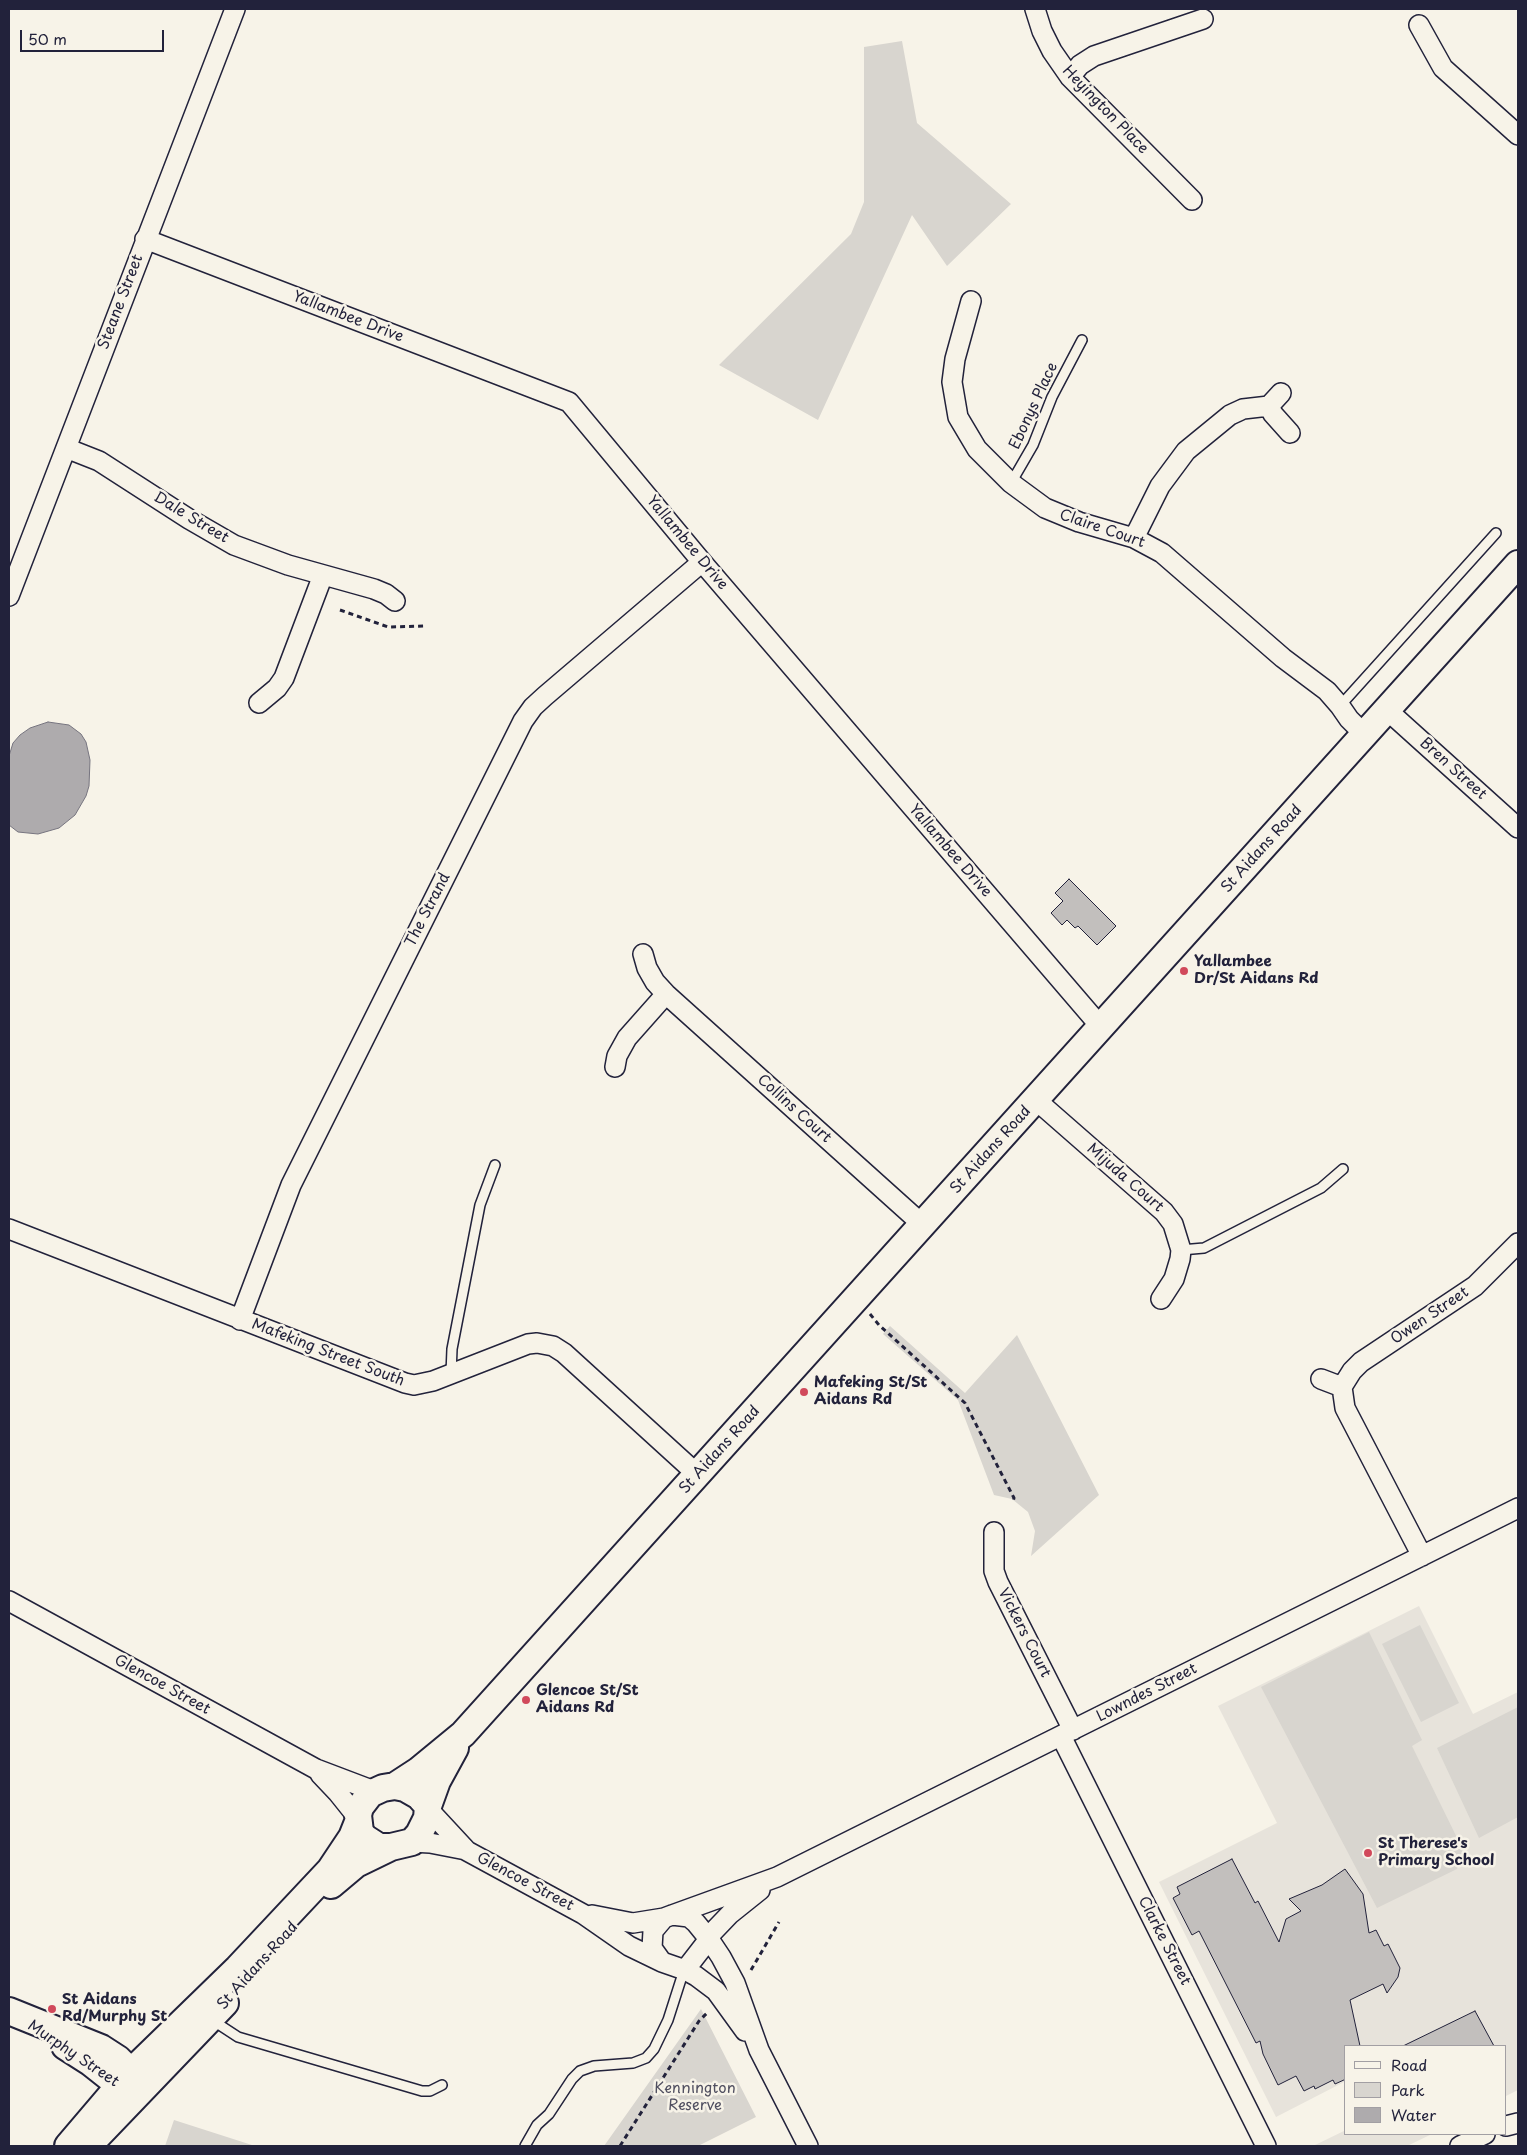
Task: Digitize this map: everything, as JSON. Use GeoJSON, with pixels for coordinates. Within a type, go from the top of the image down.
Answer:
{"type":"FeatureCollection","features":[{"type":"Feature","properties":{"kind":"street","name":"Steane Street"},"geometry":{"type":"LineString","coordinates":[[9,596],[17,550],[66,448],[235,9]]}},
{"type":"Feature","properties":{"kind":"street","name":"Heyington Place"},"geometry":{"type":"LineString","coordinates":[[1035,9],[1042,31],[1052,51],[1070,77],[1192,200]]}},
{"type":"Feature","properties":{"kind":"street"},"geometry":{"type":"LineString","coordinates":[[1070,77],[1080,65],[1094,56],[1203,19]]}},
{"type":"Feature","properties":{"kind":"street"},"geometry":{"type":"LineString","coordinates":[[1419,25],[1443,68],[1518,135]]}},
{"type":"Feature","properties":{"kind":"street","name":"Yallambee Drive"},"geometry":{"type":"LineString","coordinates":[[146,239],[570,402],[702,562],[1101,1027]]}},
{"type":"Feature","properties":{"kind":"street","name":"Claire Court"},"geometry":{"type":"LineString","coordinates":[[971,301],[955,359],[952,382],[958,417],[977,449],[1011,483],[1045,508],[1060,515],[1134,538],[1162,553],[1283,658],[1327,691],[1349,719],[1365,735]]}},
{"type":"Feature","properties":{"kind":"street"},"geometry":{"type":"LineString","coordinates":[[1134,538],[1160,486],[1186,451],[1230,415],[1243,409],[1275,400],[1273,414],[1290,433]]}},
{"type":"Feature","properties":{"kind":"street","name":"Dale Street"},"geometry":{"type":"LineString","coordinates":[[66,448],[100,461],[196,523],[234,544],[264,557],[374,589],[386,594],[395,601]]}},
{"type":"Feature","properties":{"kind":"street","name":"The Strand"},"geometry":{"type":"LineString","coordinates":[[240,1320],[291,1185],[523,721],[532,707],[702,562]]}},
{"type":"Feature","properties":{"kind":"street","name":"St Aidans Road"},"geometry":{"type":"LineString","coordinates":[[385,1789],[418,1772],[463,1734],[1518,564]]}},
{"type":"Feature","properties":{"kind":"street"},"geometry":{"type":"LineString","coordinates":[[259,703],[277,688],[284,678],[323,575]]}},
{"type":"Feature","properties":{"kind":"street","name":"Bren Street"},"geometry":{"type":"LineString","coordinates":[[1387,710],[1518,828]]}},
{"type":"Feature","properties":{"kind":"street","name":"Collins Court"},"geometry":{"type":"LineString","coordinates":[[642,954],[655,982],[666,994],[923,1225]]}},
{"type":"Feature","properties":{"kind":"street"},"geometry":{"type":"LineString","coordinates":[[615,1067],[617,1056],[626,1038],[666,994]]}},
{"type":"Feature","properties":{"kind":"street","name":"Mijuda Court"},"geometry":{"type":"LineString","coordinates":[[1036,1100],[1164,1212],[1173,1224],[1181,1250]]}},
{"type":"Feature","properties":{"kind":"street","name":"Mafeking Street South"},"geometry":{"type":"LineString","coordinates":[[9,1229],[405,1383],[423,1384],[528,1344],[537,1343],[554,1346],[698,1475]]}},
{"type":"Feature","properties":{"kind":"street","name":"Owen Street"},"geometry":{"type":"LineString","coordinates":[[1342,1387],[1352,1370],[1361,1362],[1475,1286],[1518,1243]]}},
{"type":"Feature","properties":{"kind":"street"},"geometry":{"type":"LineString","coordinates":[[1161,1299],[1174,1279],[1181,1250]]}},
{"type":"Feature","properties":{"kind":"street"},"geometry":{"type":"LineString","coordinates":[[1321,1379],[1342,1387],[1345,1408],[1422,1556]]}},
{"type":"Feature","properties":{"kind":"street","name":"Lowndes Street"},"geometry":{"type":"LineString","coordinates":[[668,1917],[777,1877],[1518,1508]]}},
{"type":"Feature","properties":{"kind":"street","name":"Vickers Court"},"geometry":{"type":"LineString","coordinates":[[994,1532],[994,1571],[1067,1733]]}},
{"type":"Feature","properties":{"kind":"street","name":"Glencoe Street"},"geometry":{"type":"LineString","coordinates":[[9,1601],[316,1769],[385,1789]]}},
{"type":"Feature","properties":{"kind":"street","name":"Clarke Street"},"geometry":{"type":"LineString","coordinates":[[1067,1733],[1266,2146]]}},
{"type":"Feature","properties":{"kind":"street","name":"St Aidans Road"},"geometry":{"type":"LineString","coordinates":[[428,1808],[437,1781],[463,1734]]}},
{"type":"Feature","properties":{"kind":"street","name":"Glencoe Street"},"geometry":{"type":"LineString","coordinates":[[316,1769],[338,1793],[358,1820]]}},
{"type":"Feature","properties":{"kind":"street"},"geometry":{"type":"LineString","coordinates":[[385,1789],[413,1791],[428,1808],[424,1827],[401,1845],[380,1847],[371,1844],[360,1832],[358,1820],[360,1807],[364,1800],[385,1789]]}},
{"type":"Feature","properties":{"kind":"street","name":"Glencoe Street"},"geometry":{"type":"LineString","coordinates":[[428,1808],[467,1851]]}},
{"type":"Feature","properties":{"kind":"street","name":"St Aidans Road"},"geometry":{"type":"LineString","coordinates":[[133,2085],[314,1887],[343,1852],[358,1820]]}},
{"type":"Feature","properties":{"kind":"street","name":"Glencoe Street"},"geometry":{"type":"LineString","coordinates":[[401,1845],[430,1843],[467,1851],[583,1914],[629,1946],[662,1962]]}},
{"type":"Feature","properties":{"kind":"street","name":"St Aidans Road"},"geometry":{"type":"LineString","coordinates":[[133,2085],[210,2019],[339,1877],[356,1864],[401,1845]]}},
{"type":"Feature","properties":{"kind":"street","name":"Lowndes Street"},"geometry":{"type":"LineString","coordinates":[[709,1938],[743,1902],[777,1877]]}},
{"type":"Feature","properties":{"kind":"street","name":"Glencoe Street"},"geometry":{"type":"LineString","coordinates":[[583,1914],[633,1923],[668,1917]]}},
{"type":"Feature","properties":{"kind":"street"},"geometry":{"type":"LineString","coordinates":[[759,2050],[716,1991],[685,1970],[662,1962],[652,1948],[651,1940],[657,1924],[668,1917],[680,1915],[696,1922],[709,1938],[735,1984],[759,2050],[808,2146]]}},
{"type":"Feature","properties":{"kind":"street"},"geometry":{"type":"LineString","coordinates":[[685,1970],[709,1938]]}},
{"type":"Feature","properties":{"kind":"street","name":"Murphy Street"},"geometry":{"type":"LineString","coordinates":[[9,2011],[73,2051],[133,2085]]}},
{"type":"Feature","properties":{"kind":"street"},"geometry":{"type":"LineString","coordinates":[[68,2146],[133,2085]]}},
{"type":"Feature","properties":{"kind":"street"},"geometry":{"type":"LineString","coordinates":[[88,2146],[133,2085]]}},
{"type":"Feature","properties":{"kind":"street"},"geometry":{"type":"LineString","coordinates":[[1460,2146],[1483,2135]]}},
{"type":"Feature","properties":{"kind":"lane","name":"Ebonys Place"},"geometry":{"type":"LineString","coordinates":[[1011,483],[1033,445],[1052,397],[1082,340]]}},
{"type":"Feature","properties":{"kind":"lane"},"geometry":{"type":"LineString","coordinates":[[1340,706],[1496,533]]}},
{"type":"Feature","properties":{"kind":"lane"},"geometry":{"type":"LineString","coordinates":[[452,1374],[452,1349],[480,1205],[495,1165]]}},
{"type":"Feature","properties":{"kind":"lane"},"geometry":{"type":"LineString","coordinates":[[1181,1250],[1204,1248],[1321,1188],[1343,1169]]}},
{"type":"Feature","properties":{"kind":"lane"},"geometry":{"type":"LineString","coordinates":[[525,2146],[537,2125],[549,2114],[572,2079],[580,2071],[594,2066],[633,2064],[646,2058],[654,2049],[668,2020],[685,1970]]}},
{"type":"Feature","properties":{"kind":"lane"},"geometry":{"type":"LineString","coordinates":[[210,2019],[238,2037],[422,2091],[430,2091],[442,2085]]}},
{"type":"Feature","properties":{"kind":"path"},"geometry":{"type":"LineString","coordinates":[[340,610],[388,627],[424,626]]}},
{"type":"Feature","properties":{"kind":"path"},"geometry":{"type":"LineString","coordinates":[[870,1314],[965,1404],[1014,1498],[1014,1502]]}},
{"type":"Feature","properties":{"kind":"path"},"geometry":{"type":"LineString","coordinates":[[751,1970],[779,1922]]}},
{"type":"Feature","properties":{"kind":"path"},"geometry":{"type":"LineString","coordinates":[[620,2146],[699,2021],[712,2009]]}},
{"type":"Feature","properties":{"kind":"shaded area","name":"St Therese's Primary School"},"geometry":{"type":"Polygon","coordinates":[[[1419,1606],[1473,1714],[1518,1692],[1518,2090],[1507,2096],[1507,2045],[1344,2045],[1344,2082],[1276,2117],[1159,1882],[1277,1823],[1218,1706],[1419,1606]]]}},
{"type":"Feature","properties":{"kind":"shaded area"},"geometry":{"type":"Polygon","coordinates":[[[1344,2131],[1344,2135],[1430,2135],[1407,2146],[1313,2146],[1344,2131]]]}},
{"type":"Feature","properties":{"kind":"green space"},"geometry":{"type":"Polygon","coordinates":[[[902,41],[917,123],[1011,204],[947,266],[912,215],[818,420],[719,365],[851,234],[864,202],[864,47],[902,41]]]}},
{"type":"Feature","properties":{"kind":"green space"},"geometry":{"type":"Polygon","coordinates":[[[890,1326],[965,1393],[1017,1335],[1099,1495],[1031,1556],[1035,1531],[1028,1512],[1012,1499],[994,1495],[958,1400],[883,1334],[890,1326]]]}},
{"type":"Feature","properties":{"kind":"green space"},"geometry":{"type":"Polygon","coordinates":[[[1420,1625],[1459,1703],[1421,1722],[1382,1644],[1420,1625]]]}},
{"type":"Feature","properties":{"kind":"green space"},"geometry":{"type":"Polygon","coordinates":[[[1369,1632],[1422,1740],[1412,1746],[1463,1850],[1457,1869],[1377,1908],[1261,1687],[1369,1632]]]}},
{"type":"Feature","properties":{"kind":"green space"},"geometry":{"type":"Polygon","coordinates":[[[1518,1707],[1518,1817],[1479,1838],[1437,1748],[1518,1707]]]}},
{"type":"Feature","properties":{"kind":"green space","name":"Kennington Reserve"},"geometry":{"type":"Polygon","coordinates":[[[701,2009],[756,2117],[698,2146],[604,2146],[701,2009]]]}},
{"type":"Feature","properties":{"kind":"green space"},"geometry":{"type":"Polygon","coordinates":[[[174,2120],[255,2146],[165,2146],[174,2120]]]}},
{"type":"Feature","properties":{"kind":"water"},"geometry":{"type":"Polygon","coordinates":[[[48,722],[69,725],[81,734],[86,742],[90,760],[89,786],[86,796],[75,815],[59,828],[38,834],[18,832],[9,825],[9,756],[13,743],[20,735],[30,728],[48,722]]]}},
{"type":"Feature","properties":{"kind":"building"},"geometry":{"type":"Polygon","coordinates":[[[1069,879],[1116,926],[1097,945],[1078,926],[1075,928],[1067,920],[1062,925],[1051,913],[1063,901],[1055,893],[1069,879]]]}},
{"type":"Feature","properties":{"kind":"building"},"geometry":{"type":"Polygon","coordinates":[[[1232,1859],[1255,1903],[1258,1901],[1279,1942],[1286,1919],[1301,1911],[1289,1899],[1322,1885],[1345,1869],[1363,1894],[1369,1933],[1376,1930],[1384,1946],[1388,1944],[1400,1968],[1398,1977],[1387,1993],[1383,1984],[1350,2000],[1360,2045],[1344,2045],[1344,2080],[1335,2084],[1333,2080],[1315,2089],[1314,2086],[1304,2091],[1296,2076],[1278,2085],[1263,2054],[1260,2041],[1256,2043],[1199,1931],[1192,1935],[1173,1898],[1180,1894],[1177,1887],[1232,1859]]]}},
{"type":"Feature","properties":{"kind":"building"},"geometry":{"type":"Polygon","coordinates":[[[1475,2011],[1493,2045],[1405,2045],[1475,2011]]]}},
{"type":"Feature","properties":{"kind":"place","name":"Yallambee Dr/St Aidans Rd"},"geometry":{"type":"Point","coordinates":[1184,971]}},
{"type":"Feature","properties":{"kind":"place","name":"Mafeking St/St Aidans Rd"},"geometry":{"type":"Point","coordinates":[804,1392]}},
{"type":"Feature","properties":{"kind":"place","name":"Glencoe St/St Aidans Rd"},"geometry":{"type":"Point","coordinates":[526,1700]}},
{"type":"Feature","properties":{"kind":"place","name":"St Therese's Primary School"},"geometry":{"type":"Point","coordinates":[1368,1853]}},
{"type":"Feature","properties":{"kind":"place","name":"St Aidans Rd/Murphy St"},"geometry":{"type":"Point","coordinates":[52,2009]}}]}
